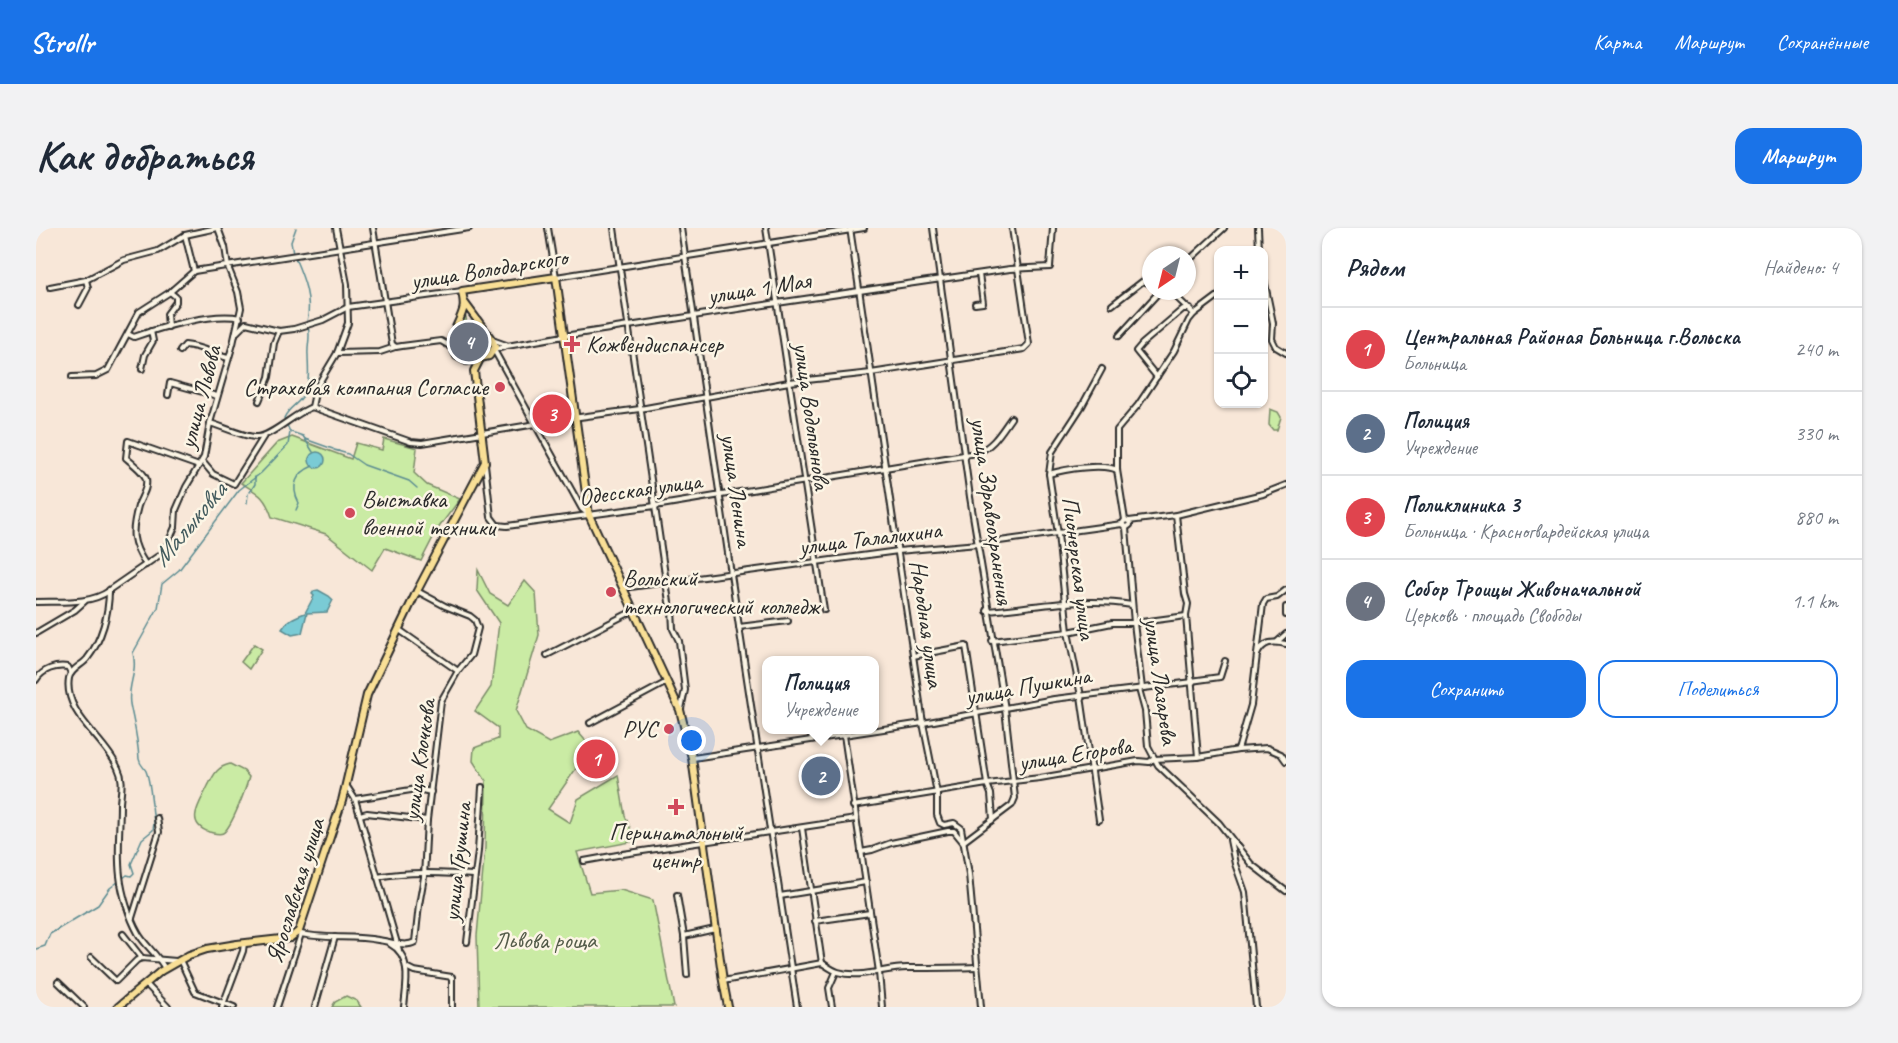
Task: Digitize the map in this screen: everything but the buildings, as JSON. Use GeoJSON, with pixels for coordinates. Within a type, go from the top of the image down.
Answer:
{"type":"FeatureCollection","features":[{"type":"Feature","properties":{"kind":"main road","name":"улица Володарского"},"geometry":{"type":"LineString","coordinates":[[462,291],[556,277]]}},
{"type":"Feature","properties":{"kind":"main road"},"geometry":{"type":"LineString","coordinates":[[556,277],[589,515],[680,710],[692,758],[728,1007]]}},
{"type":"Feature","properties":{"kind":"main road"},"geometry":{"type":"LineString","coordinates":[[462,291],[464,302],[462,312],[452,334],[457,356],[474,371],[485,462]]}},
{"type":"Feature","properties":{"kind":"main road"},"geometry":{"type":"LineString","coordinates":[[464,302],[492,340],[494,350],[489,356],[481,359],[464,360]]}},
{"type":"Feature","properties":{"kind":"main road"},"geometry":{"type":"LineString","coordinates":[[462,312],[471,312]]}},
{"type":"Feature","properties":{"kind":"main road"},"geometry":{"type":"LineString","coordinates":[[474,371],[481,359]]}},
{"type":"Feature","properties":{"kind":"main road","name":"Ярославская улица"},"geometry":{"type":"LineString","coordinates":[[300,932],[346,785],[367,695],[417,591],[485,462]]}},
{"type":"Feature","properties":{"kind":"main road"},"geometry":{"type":"LineString","coordinates":[[118,1007],[145,983],[189,955],[207,949],[287,939],[300,932]]}},
{"type":"Feature","properties":{"kind":"street"},"geometry":{"type":"LineString","coordinates":[[50,287],[86,280],[124,260],[139,258],[158,251],[185,235],[218,228]]}},
{"type":"Feature","properties":{"kind":"street","name":"улица Львова"},"geometry":{"type":"LineString","coordinates":[[86,600],[101,597],[164,552],[175,527],[176,510],[186,487],[202,461],[241,308],[218,228]]}},
{"type":"Feature","properties":{"kind":"street"},"geometry":{"type":"LineString","coordinates":[[312,407],[316,388],[337,353],[348,323],[347,284],[336,228]]}},
{"type":"Feature","properties":{"kind":"street"},"geometry":{"type":"LineString","coordinates":[[373,228],[390,338],[396,347]]}},
{"type":"Feature","properties":{"kind":"street"},"geometry":{"type":"LineString","coordinates":[[72,377],[96,376],[108,370],[139,312],[170,292],[194,271],[469,228]]}},
{"type":"Feature","properties":{"kind":"street"},"geometry":{"type":"LineString","coordinates":[[548,228],[556,277]]}},
{"type":"Feature","properties":{"kind":"street"},"geometry":{"type":"LineString","coordinates":[[614,228],[666,583],[672,609],[672,624],[679,641],[685,690],[680,710]]}},
{"type":"Feature","properties":{"kind":"street","name":"улица Ленина"},"geometry":{"type":"LineString","coordinates":[[681,228],[797,1007]]}},
{"type":"Feature","properties":{"kind":"street","name":"улица Водопьянова"},"geometry":{"type":"LineString","coordinates":[[766,228],[824,610]]}},
{"type":"Feature","properties":{"kind":"street","name":"улица Володарского"},"geometry":{"type":"LineString","coordinates":[[556,277],[864,228]]}},
{"type":"Feature","properties":{"kind":"street","name":"улица Здравоохранения"},"geometry":{"type":"LineString","coordinates":[[933,228],[987,611],[1005,709],[1016,798],[1012,805],[991,822]]}},
{"type":"Feature","properties":{"kind":"street"},"geometry":{"type":"LineString","coordinates":[[210,423],[256,438],[265,435],[302,410],[312,407],[411,442],[422,443],[481,435],[576,417],[640,409],[789,382],[953,362],[1024,349],[1029,344],[1012,228]]}},
{"type":"Feature","properties":{"kind":"street","name":"улица 1 Мая"},"geometry":{"type":"LineString","coordinates":[[494,350],[564,336],[777,303],[1010,269],[1050,267],[1053,228]]}},
{"type":"Feature","properties":{"kind":"street"},"geometry":{"type":"LineString","coordinates":[[1196,254],[1224,228]]}},
{"type":"Feature","properties":{"kind":"street"},"geometry":{"type":"LineString","coordinates":[[1258,228],[1259,246]]}},
{"type":"Feature","properties":{"kind":"street","name":"Народная улица"},"geometry":{"type":"LineString","coordinates":[[850,229],[923,723],[937,793],[937,815],[940,823],[954,823],[961,828],[969,874],[981,1007]]}},
{"type":"Feature","properties":{"kind":"street"},"geometry":{"type":"LineString","coordinates":[[185,235],[194,271]]}},
{"type":"Feature","properties":{"kind":"street"},"geometry":{"type":"LineString","coordinates":[[975,304],[983,303],[979,274]]}},
{"type":"Feature","properties":{"kind":"street"},"geometry":{"type":"LineString","coordinates":[[79,305],[88,288],[86,280]]}},
{"type":"Feature","properties":{"kind":"street"},"geometry":{"type":"LineString","coordinates":[[1112,304],[1142,282]]}},
{"type":"Feature","properties":{"kind":"street","name":"улица Володарского"},"geometry":{"type":"LineString","coordinates":[[246,323],[279,331],[294,329],[323,320],[348,308],[462,291]]}},
{"type":"Feature","properties":{"kind":"street"},"geometry":{"type":"LineString","coordinates":[[168,327],[167,314],[176,302],[176,297],[170,292]]}},
{"type":"Feature","properties":{"kind":"street"},"geometry":{"type":"LineString","coordinates":[[1126,528],[1117,470],[1117,430],[1138,405],[1174,351],[1194,314],[1214,299]]}},
{"type":"Feature","properties":{"kind":"street"},"geometry":{"type":"LineString","coordinates":[[1119,336],[1152,300]]}},
{"type":"Feature","properties":{"kind":"street"},"geometry":{"type":"LineString","coordinates":[[1180,300],[1194,314]]}},
{"type":"Feature","properties":{"kind":"street"},"geometry":{"type":"LineString","coordinates":[[1268,300],[1273,323],[1272,339],[1276,347],[1286,353]]}},
{"type":"Feature","properties":{"kind":"street"},"geometry":{"type":"LineString","coordinates":[[235,335],[246,323],[241,308]]}},
{"type":"Feature","properties":{"kind":"street"},"geometry":{"type":"LineString","coordinates":[[1157,376],[1136,351],[1182,309],[1190,309]]}},
{"type":"Feature","properties":{"kind":"street"},"geometry":{"type":"LineString","coordinates":[[128,334],[134,337],[217,316],[240,318]]}},
{"type":"Feature","properties":{"kind":"street"},"geometry":{"type":"LineString","coordinates":[[142,369],[145,355],[153,341],[151,331]]}},
{"type":"Feature","properties":{"kind":"street"},"geometry":{"type":"LineString","coordinates":[[259,401],[269,377],[274,343],[279,331]]}},
{"type":"Feature","properties":{"kind":"street"},"geometry":{"type":"LineString","coordinates":[[492,340],[507,346]]}},
{"type":"Feature","properties":{"kind":"street"},"geometry":{"type":"LineString","coordinates":[[337,353],[380,352],[396,347],[441,341],[454,348]]}},
{"type":"Feature","properties":{"kind":"street"},"geometry":{"type":"LineString","coordinates":[[180,351],[185,345],[198,346],[228,358]]}},
{"type":"Feature","properties":{"kind":"street"},"geometry":{"type":"LineString","coordinates":[[494,350],[582,509],[589,515]]}},
{"type":"Feature","properties":{"kind":"street"},"geometry":{"type":"LineString","coordinates":[[489,356],[499,361]]}},
{"type":"Feature","properties":{"kind":"street","name":"Пионерская улица"},"geometry":{"type":"LineString","coordinates":[[1099,820],[1081,696],[1068,632],[1049,474],[1052,452],[1082,406],[1102,369]]}},
{"type":"Feature","properties":{"kind":"street"},"geometry":{"type":"LineString","coordinates":[[168,394],[170,383],[217,396]]}},
{"type":"Feature","properties":{"kind":"street","name":"Одесская улица"},"geometry":{"type":"LineString","coordinates":[[485,462],[491,517],[497,525],[513,525],[655,506],[985,450],[994,442],[1011,418]]}},
{"type":"Feature","properties":{"kind":"street"},"geometry":{"type":"LineString","coordinates":[[202,461],[213,474],[234,484],[265,435]]}},
{"type":"Feature","properties":{"kind":"street"},"geometry":{"type":"LineString","coordinates":[[146,565],[135,547],[133,530],[138,506],[145,492],[146,480],[144,475],[126,458],[128,441],[199,466]]}},
{"type":"Feature","properties":{"kind":"street"},"geometry":{"type":"LineString","coordinates":[[1050,466],[1059,471]]}},
{"type":"Feature","properties":{"kind":"street"},"geometry":{"type":"LineString","coordinates":[[1049,474],[1109,466],[1117,470]]}},
{"type":"Feature","properties":{"kind":"street","name":"улица Талалихина"},"geometry":{"type":"LineString","coordinates":[[622,588],[898,551],[1058,534],[1176,515],[1263,494],[1286,485]]}},
{"type":"Feature","properties":{"kind":"street"},"geometry":{"type":"LineString","coordinates":[[1176,515],[1188,604],[1186,616],[1198,757]]}},
{"type":"Feature","properties":{"kind":"street"},"geometry":{"type":"LineString","coordinates":[[1125,522],[1130,525],[1126,528]]}},
{"type":"Feature","properties":{"kind":"street","name":"улица Лазарева"},"geometry":{"type":"LineString","coordinates":[[1126,528],[1148,746],[1154,759],[1165,773],[1206,809],[1251,864],[1286,891]]}},
{"type":"Feature","properties":{"kind":"street"},"geometry":{"type":"LineString","coordinates":[[110,590],[104,625],[91,654],[71,673],[69,678],[70,698],[80,716],[111,753],[123,779],[118,856],[121,883],[131,919],[138,934],[161,959],[165,969]]}},
{"type":"Feature","properties":{"kind":"street"},"geometry":{"type":"LineString","coordinates":[[1238,750],[1251,705],[1263,604],[1266,600],[1286,590]]}},
{"type":"Feature","properties":{"kind":"street","name":"улица Клочкова"},"geometry":{"type":"LineString","coordinates":[[397,943],[410,945],[415,942],[424,877],[427,820],[441,700],[458,671],[471,655],[478,628],[478,624],[470,616],[417,591]]}},
{"type":"Feature","properties":{"kind":"street"},"geometry":{"type":"LineString","coordinates":[[36,602],[86,600]]}},
{"type":"Feature","properties":{"kind":"street"},"geometry":{"type":"LineString","coordinates":[[36,633],[75,610],[86,600]]}},
{"type":"Feature","properties":{"kind":"street"},"geometry":{"type":"LineString","coordinates":[[987,611],[1064,604],[1117,602],[1132,605]]}},
{"type":"Feature","properties":{"kind":"street"},"geometry":{"type":"LineString","coordinates":[[1286,608],[1286,615]]}},
{"type":"Feature","properties":{"kind":"street"},"geometry":{"type":"LineString","coordinates":[[547,655],[633,611]]}},
{"type":"Feature","properties":{"kind":"street"},"geometry":{"type":"LineString","coordinates":[[992,641],[1068,632],[1112,623],[1134,623],[1186,616]]}},
{"type":"Feature","properties":{"kind":"street"},"geometry":{"type":"LineString","coordinates":[[739,627],[788,621]]}},
{"type":"Feature","properties":{"kind":"street"},"geometry":{"type":"LineString","coordinates":[[398,629],[458,671]]}},
{"type":"Feature","properties":{"kind":"street"},"geometry":{"type":"LineString","coordinates":[[1276,642],[1286,634]]}},
{"type":"Feature","properties":{"kind":"street"},"geometry":{"type":"LineString","coordinates":[[1255,661],[1263,645],[1276,642],[1286,644]]}},
{"type":"Feature","properties":{"kind":"street"},"geometry":{"type":"LineString","coordinates":[[861,852],[948,831],[954,831],[963,842],[993,819],[993,807],[987,784],[966,646],[913,656]]}},
{"type":"Feature","properties":{"kind":"street","name":"улица Пушкина"},"geometry":{"type":"LineString","coordinates":[[879,730],[1054,699],[1220,677],[1225,661]]}},
{"type":"Feature","properties":{"kind":"street"},"geometry":{"type":"LineString","coordinates":[[36,680],[40,674],[51,668],[65,666],[71,673]]}},
{"type":"Feature","properties":{"kind":"street"},"geometry":{"type":"LineString","coordinates":[[590,723],[667,682]]}},
{"type":"Feature","properties":{"kind":"street","name":"улица Пушкина"},"geometry":{"type":"LineString","coordinates":[[692,758],[851,734]]}},
{"type":"Feature","properties":{"kind":"street"},"geometry":{"type":"LineString","coordinates":[[844,735],[879,972],[882,1007]]}},
{"type":"Feature","properties":{"kind":"street","name":"улица Егорова"},"geometry":{"type":"LineString","coordinates":[[853,806],[1138,761],[1198,757],[1238,750],[1267,748],[1281,754],[1286,761]]}},
{"type":"Feature","properties":{"kind":"street"},"geometry":{"type":"LineString","coordinates":[[346,785],[355,799],[406,967],[404,1007]]}},
{"type":"Feature","properties":{"kind":"street","name":"улица Грушина"},"geometry":{"type":"LineString","coordinates":[[467,942],[478,851],[482,787]]}},
{"type":"Feature","properties":{"kind":"street"},"geometry":{"type":"LineString","coordinates":[[355,799],[417,789],[431,792]]}},
{"type":"Feature","properties":{"kind":"street"},"geometry":{"type":"LineString","coordinates":[[360,815],[367,813],[427,820]]}},
{"type":"Feature","properties":{"kind":"street"},"geometry":{"type":"LineString","coordinates":[[131,919],[159,831],[157,818]]}},
{"type":"Feature","properties":{"kind":"street"},"geometry":{"type":"LineString","coordinates":[[584,861],[856,819]]}},
{"type":"Feature","properties":{"kind":"street"},"geometry":{"type":"LineString","coordinates":[[802,828],[822,963]]}},
{"type":"Feature","properties":{"kind":"street"},"geometry":{"type":"LineString","coordinates":[[1230,837],[1235,864],[1245,892],[1257,1007]]}},
{"type":"Feature","properties":{"kind":"street"},"geometry":{"type":"LineString","coordinates":[[377,877],[402,872],[474,875]]}},
{"type":"Feature","properties":{"kind":"street"},"geometry":{"type":"LineString","coordinates":[[780,896],[866,882]]}},
{"type":"Feature","properties":{"kind":"street"},"geometry":{"type":"LineString","coordinates":[[677,895],[684,936],[687,975]]}},
{"type":"Feature","properties":{"kind":"street"},"geometry":{"type":"LineString","coordinates":[[815,921],[870,913]]}},
{"type":"Feature","properties":{"kind":"street"},"geometry":{"type":"LineString","coordinates":[[684,936],[715,929]]}},
{"type":"Feature","properties":{"kind":"street"},"geometry":{"type":"LineString","coordinates":[[300,932],[397,943]]}},
{"type":"Feature","properties":{"kind":"street","name":"Ярославская улица"},"geometry":{"type":"LineString","coordinates":[[277,1007],[300,932]]}},
{"type":"Feature","properties":{"kind":"street"},"geometry":{"type":"LineString","coordinates":[[123,934],[142,958]]}},
{"type":"Feature","properties":{"kind":"street"},"geometry":{"type":"LineString","coordinates":[[315,1007],[335,936]]}},
{"type":"Feature","properties":{"kind":"street"},"geometry":{"type":"LineString","coordinates":[[387,942],[399,950]]}},
{"type":"Feature","properties":{"kind":"street"},"geometry":{"type":"LineString","coordinates":[[223,1005],[244,943]]}},
{"type":"Feature","properties":{"kind":"street"},"geometry":{"type":"LineString","coordinates":[[91,957],[116,981],[137,960],[142,958],[179,961],[195,992],[223,1005],[234,1007]]}},
{"type":"Feature","properties":{"kind":"street"},"geometry":{"type":"LineString","coordinates":[[723,981],[822,963],[836,972],[849,974],[906,968],[977,967]]}},
{"type":"Feature","properties":{"kind":"street"},"geometry":{"type":"LineString","coordinates":[[406,967],[414,971],[452,977],[452,1007]]}},
{"type":"Feature","properties":{"kind":"street"},"geometry":{"type":"LineString","coordinates":[[832,1007],[829,988],[836,972]]}},
{"type":"Feature","properties":{"kind":"street"},"geometry":{"type":"LineString","coordinates":[[58,982],[84,1007]]}},
{"type":"Feature","properties":{"kind":"street"},"geometry":{"type":"LineString","coordinates":[[145,983],[168,1007]]}},
{"type":"Feature","properties":{"kind":"green space"},"geometry":{"type":"Polygon","coordinates":[[[463,315],[466,317],[467,327],[460,333],[463,352],[473,357],[480,347],[485,346],[480,346],[478,330],[470,327],[469,322],[475,320],[491,342],[492,347],[478,356],[469,358],[465,358],[459,355],[457,350],[455,335],[463,315]]]}},
{"type":"Feature","properties":{"kind":"green space"},"geometry":{"type":"Polygon","coordinates":[[[1270,409],[1278,412],[1281,417],[1277,430],[1273,430],[1269,425],[1270,409]]]}},
{"type":"Feature","properties":{"kind":"green space"},"geometry":{"type":"Polygon","coordinates":[[[292,437],[351,459],[356,443],[382,450],[384,439],[417,448],[414,473],[427,485],[460,499],[437,530],[421,561],[385,548],[372,570],[326,534],[272,517],[261,496],[241,483],[277,443],[292,437]]]}},
{"type":"Feature","properties":{"kind":"green space","name":"Львова роща"},"geometry":{"type":"Polygon","coordinates":[[[478,570],[490,594],[508,605],[525,581],[536,593],[539,635],[516,711],[526,730],[549,743],[578,732],[591,747],[548,809],[570,823],[578,799],[618,775],[625,816],[636,841],[577,852],[590,893],[621,890],[653,900],[674,1007],[479,1007],[477,936],[485,848],[486,781],[473,761],[474,748],[498,739],[498,728],[475,711],[491,687],[499,623],[477,590],[478,570]]]}},
{"type":"Feature","properties":{"kind":"green space"},"geometry":{"type":"Polygon","coordinates":[[[254,644],[262,649],[249,669],[241,662],[254,644]]]}},
{"type":"Feature","properties":{"kind":"green space"},"geometry":{"type":"Polygon","coordinates":[[[230,764],[244,771],[249,777],[227,829],[220,834],[209,832],[197,823],[196,812],[214,775],[219,769],[230,764]]]}},
{"type":"Feature","properties":{"kind":"green space"},"geometry":{"type":"Polygon","coordinates":[[[346,996],[357,1001],[361,1007],[332,1007],[335,1002],[346,996]]]}},
{"type":"Feature","properties":{"kind":"water"},"geometry":{"type":"Polygon","coordinates":[[[317,452],[325,460],[317,468],[309,460],[317,452]]]}},
{"type":"Feature","properties":{"kind":"water"},"geometry":{"type":"Polygon","coordinates":[[[318,590],[333,600],[327,612],[307,613],[302,633],[292,635],[282,629],[289,621],[305,613],[314,596],[312,594],[318,590]]]}},
{"type":"Feature","properties":{"kind":"waterway","name":"Малыковка"},"geometry":{"type":"LineString","coordinates":[[293,254],[291,242],[296,228]]}},
{"type":"Feature","properties":{"kind":"waterway","name":"Малыковка"},"geometry":{"type":"LineString","coordinates":[[295,258],[308,297],[307,322]]}},
{"type":"Feature","properties":{"kind":"waterway","name":"Малыковка"},"geometry":{"type":"LineString","coordinates":[[36,949],[45,946],[50,934],[98,905],[110,888],[127,875],[131,876],[134,873],[131,864],[142,839],[153,830],[149,782],[140,761],[129,697],[134,667],[133,653],[158,608],[162,584],[179,570],[239,490],[261,473],[288,445],[290,432],[284,418],[302,397],[308,381],[308,327]]}},
{"type":"Feature","properties":{"kind":"waterway"},"geometry":{"type":"LineString","coordinates":[[291,432],[303,436],[313,452]]}},
{"type":"Feature","properties":{"kind":"waterway"},"geometry":{"type":"LineString","coordinates":[[305,439],[333,449]]}},
{"type":"Feature","properties":{"kind":"waterway"},"geometry":{"type":"LineString","coordinates":[[339,451],[334,450],[348,454],[364,465],[409,481],[417,488]]}},
{"type":"Feature","properties":{"kind":"waterway"},"geometry":{"type":"LineString","coordinates":[[296,510],[299,503],[295,491],[296,481],[302,472],[313,466]]}},
{"type":"Feature","properties":{"kind":"waterway"},"geometry":{"type":"LineString","coordinates":[[250,492],[255,484],[255,477]]}},
{"type":"Feature","properties":{"kind":"waterway"},"geometry":{"type":"LineString","coordinates":[[247,503],[248,494]]}},
{"type":"Feature","properties":{"kind":"place","name":"Собор Троицы Живоначальной"},"geometry":{"type":"Point","coordinates":[469,342]}},
{"type":"Feature","properties":{"kind":"place","name":"Кожвендиспансер"},"geometry":{"type":"Point","coordinates":[572,344]}},
{"type":"Feature","properties":{"kind":"place","name":"Страховая компания Согласие"},"geometry":{"type":"Point","coordinates":[500,387]}},
{"type":"Feature","properties":{"kind":"place","name":"Поликлиника 3"},"geometry":{"type":"Point","coordinates":[552,414]}},
{"type":"Feature","properties":{"kind":"place","name":"Выставка военной техники"},"geometry":{"type":"Point","coordinates":[350,513]}},
{"type":"Feature","properties":{"kind":"place","name":"Вольский технологический колледж"},"geometry":{"type":"Point","coordinates":[611,592]}},
{"type":"Feature","properties":{"kind":"place","name":"РУС"},"geometry":{"type":"Point","coordinates":[669,729]}},
{"type":"Feature","properties":{"kind":"place","name":"Центральная Районая Больница г.Вольска"},"geometry":{"type":"Point","coordinates":[596,759]}},
{"type":"Feature","properties":{"kind":"place","name":"Полиция"},"geometry":{"type":"Point","coordinates":[821,776]}},
{"type":"Feature","properties":{"kind":"place","name":"Перинатальный центр"},"geometry":{"type":"Point","coordinates":[676,807]}}]}
